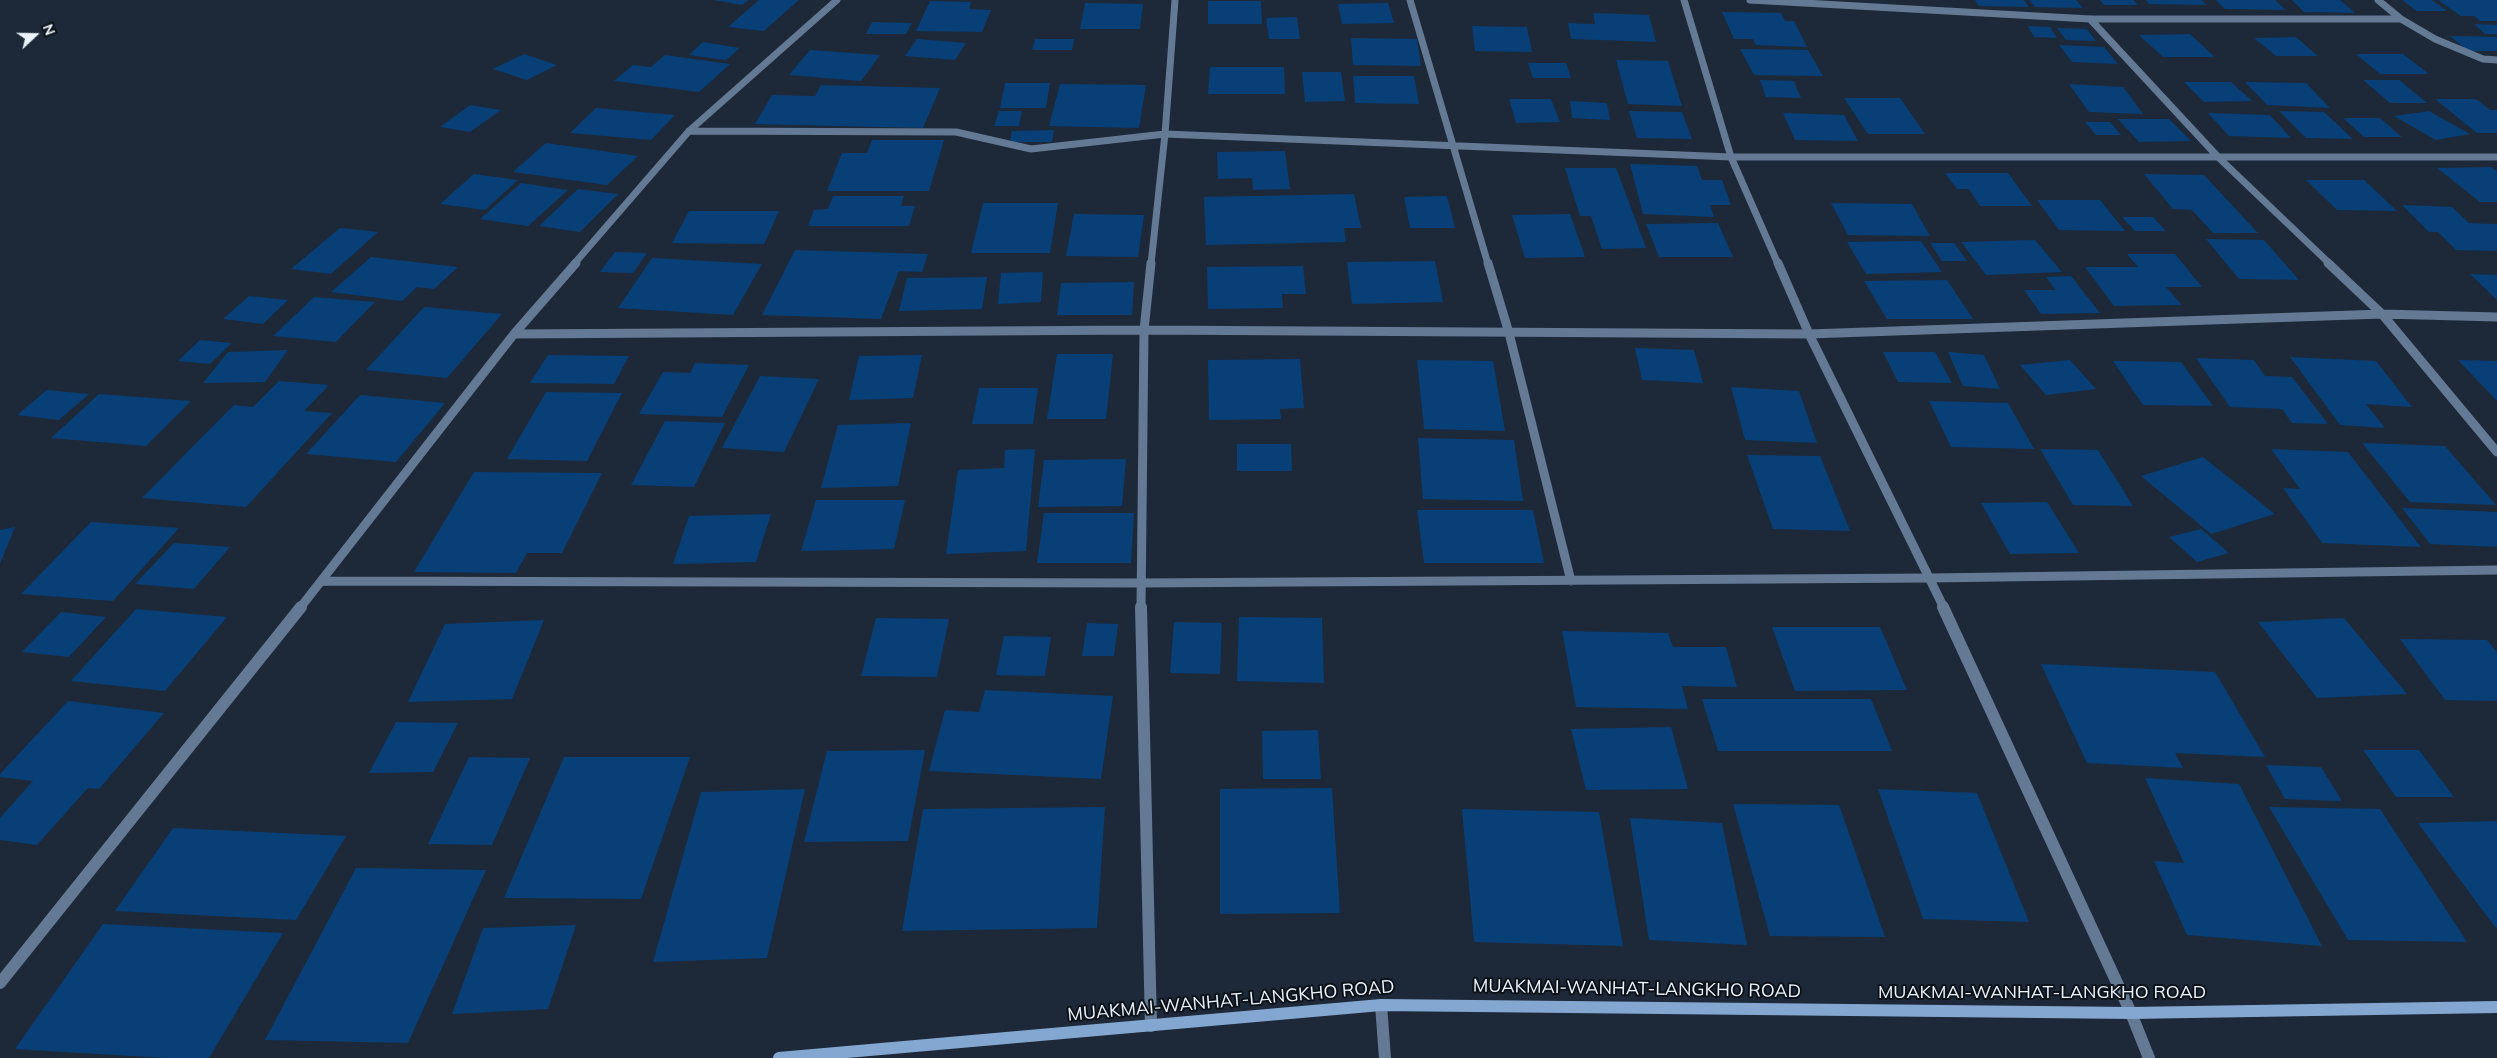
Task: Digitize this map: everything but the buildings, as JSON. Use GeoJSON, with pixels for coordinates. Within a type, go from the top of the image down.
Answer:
{"type":"FeatureCollection","features":[{"type":"Feature","properties":{"kind":"main road","name":"MUAKMAI-WANHAT-LANGKHO ROAD"},"geometry":{"type":"LineString","coordinates":[[779,1058],[1381,1005],[2132,1013],[2497,1007]]}},
{"type":"Feature","properties":{"kind":"street"},"geometry":{"type":"LineString","coordinates":[[0,983],[322,581],[514,334],[689,131],[837,0]]}},
{"type":"Feature","properties":{"kind":"street"},"geometry":{"type":"LineString","coordinates":[[1151,1026],[1140,583],[1144,330],[1165,134],[1175,0]]}},
{"type":"Feature","properties":{"kind":"street"},"geometry":{"type":"LineString","coordinates":[[1410,0],[1509,333],[1571,581]]}},
{"type":"Feature","properties":{"kind":"street"},"geometry":{"type":"LineString","coordinates":[[1684,0],[1731,157],[1809,334],[1930,578],[2132,1013],[2149,1058]]}},
{"type":"Feature","properties":{"kind":"street"},"geometry":{"type":"LineString","coordinates":[[1750,0],[2090,19],[2401,19]]}},
{"type":"Feature","properties":{"kind":"street"},"geometry":{"type":"LineString","coordinates":[[1888,0],[1894,8]]}},
{"type":"Feature","properties":{"kind":"street"},"geometry":{"type":"LineString","coordinates":[[2378,0],[2401,19],[2435,39],[2483,59],[2497,60]]}},
{"type":"Feature","properties":{"kind":"street"},"geometry":{"type":"LineString","coordinates":[[2090,19],[2219,158],[2382,314],[2497,452]]}},
{"type":"Feature","properties":{"kind":"street"},"geometry":{"type":"LineString","coordinates":[[689,131],[956,132],[1031,149],[1165,134],[1731,157],[2497,157]]}},
{"type":"Feature","properties":{"kind":"street"},"geometry":{"type":"LineString","coordinates":[[514,334],[1144,330],[1809,334],[2382,314],[2497,317]]}},
{"type":"Feature","properties":{"kind":"street"},"geometry":{"type":"LineString","coordinates":[[322,581],[1140,583],[1571,581],[2497,570]]}},
{"type":"Feature","properties":{"kind":"street"},"geometry":{"type":"LineString","coordinates":[[1381,1005],[1385,1058]]}}]}
